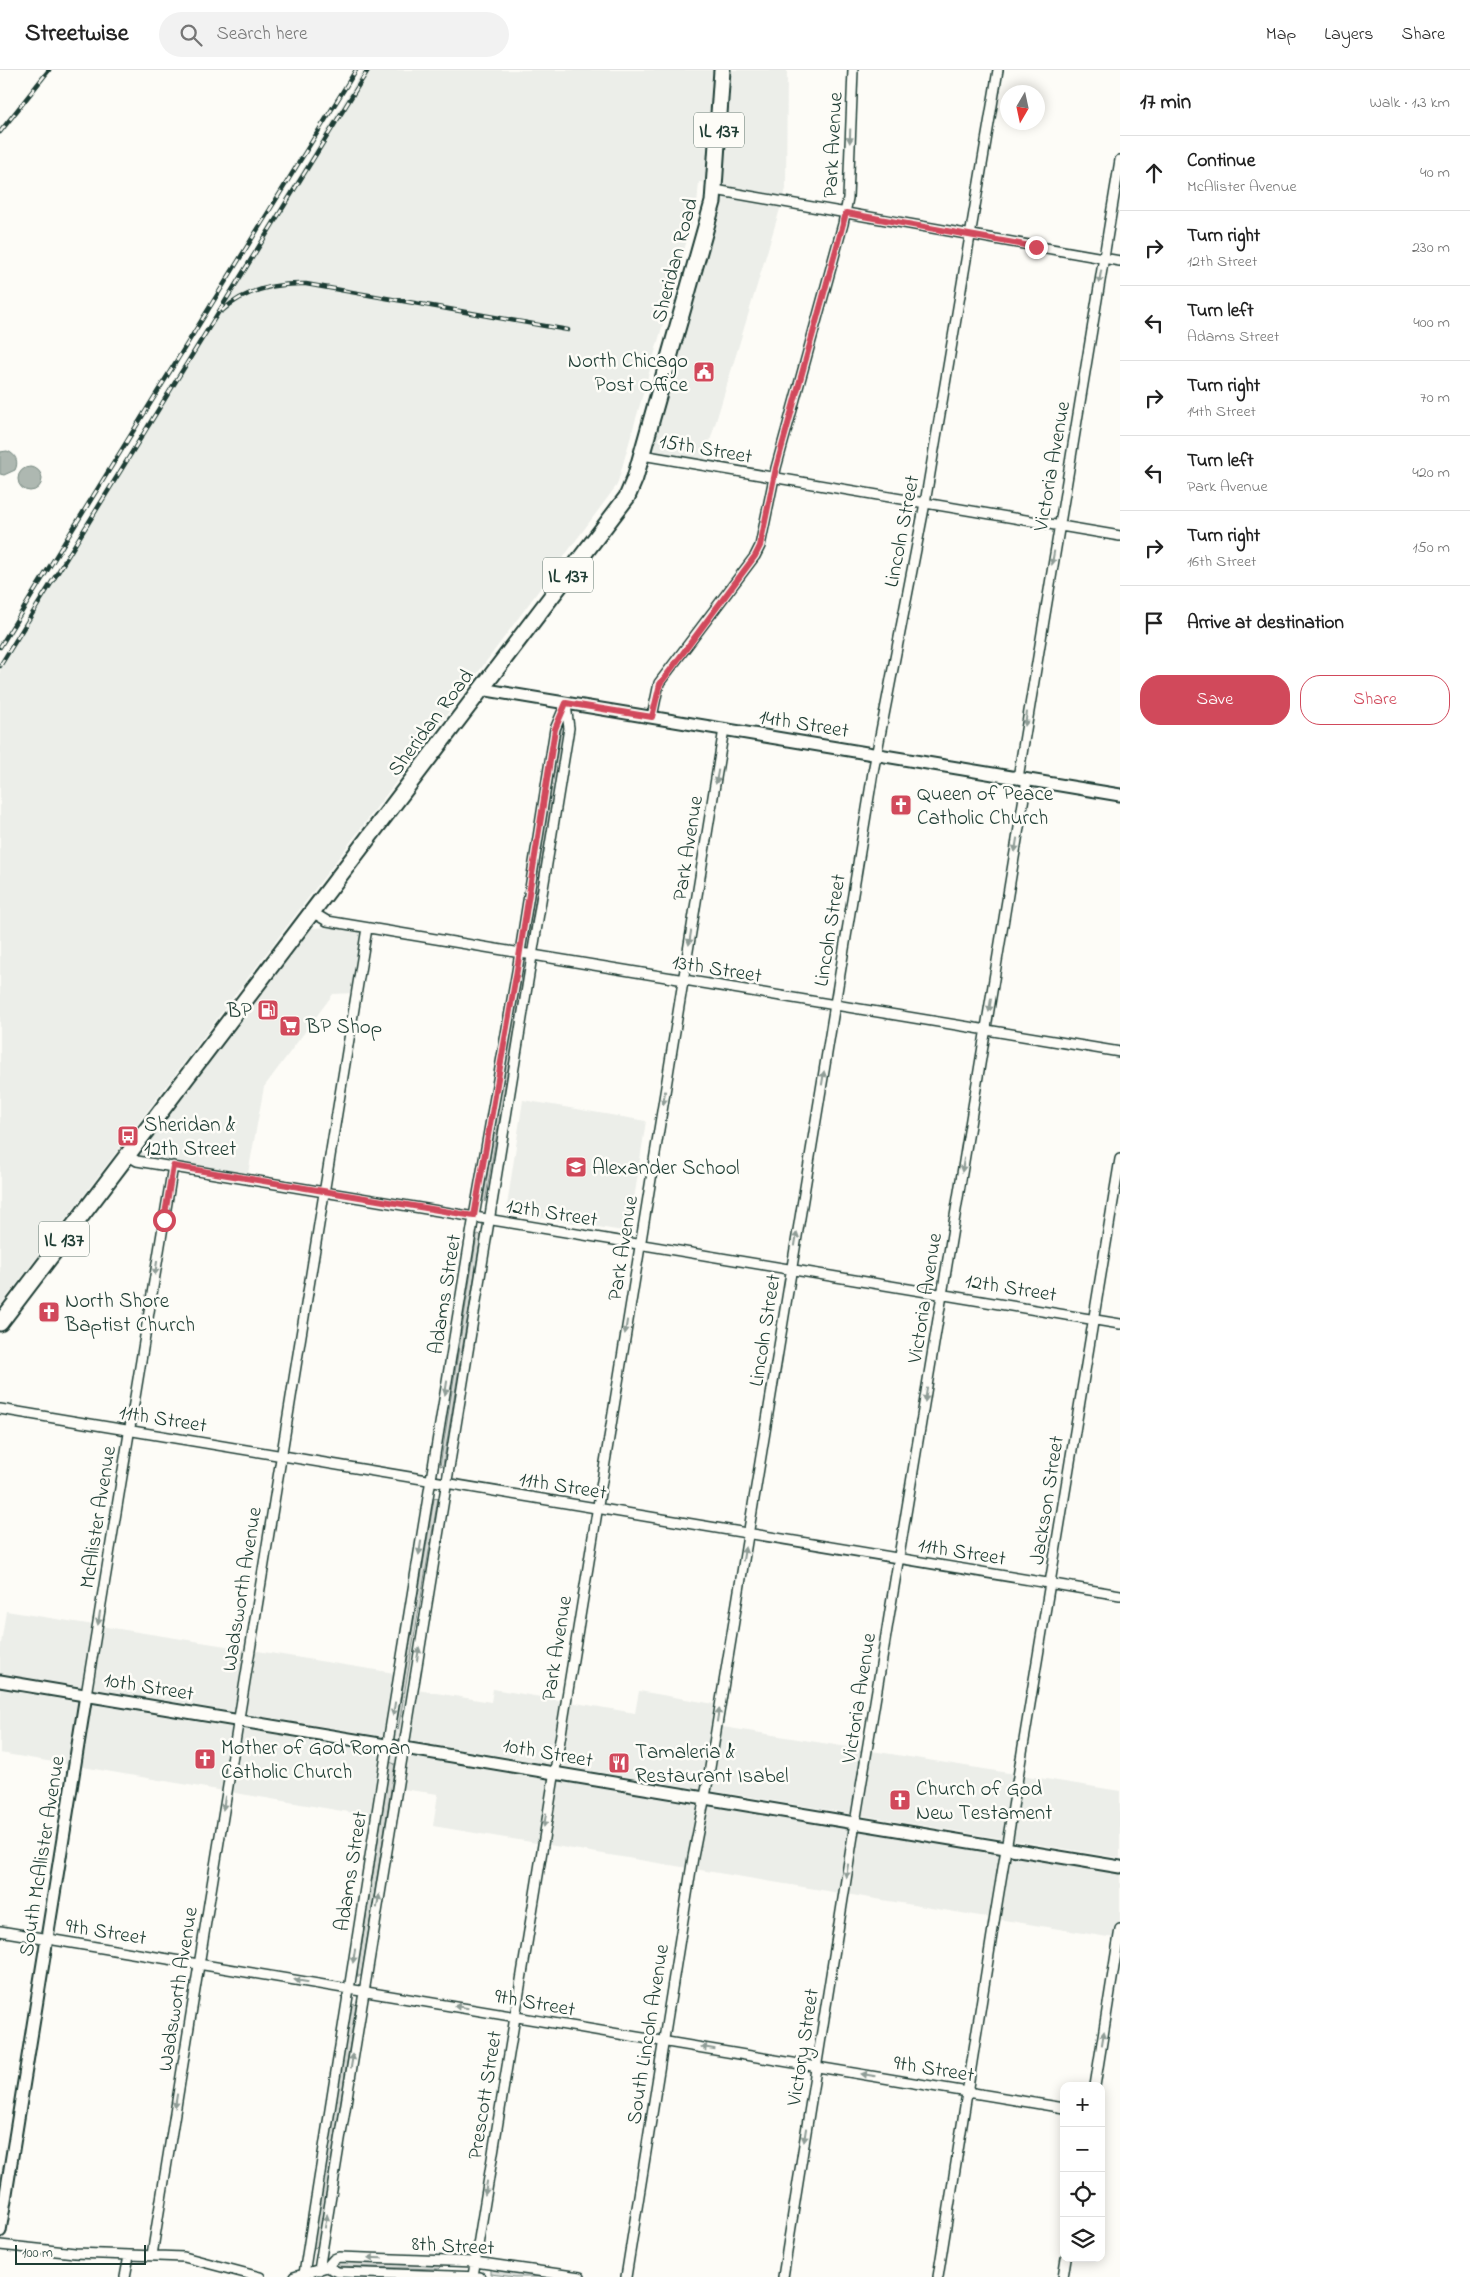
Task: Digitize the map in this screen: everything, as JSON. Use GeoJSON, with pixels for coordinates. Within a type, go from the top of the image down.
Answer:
{"type":"FeatureCollection","features":[{"type":"Feature","properties":{"kind":"highway","name":"Sheridan Road"},"geometry":{"type":"LineString","coordinates":[[0,1323],[627,497],[642,455],[715,190],[722,70]]}},
{"type":"Feature","properties":{"kind":"street","name":"Park Avenue"},"geometry":{"type":"LineString","coordinates":[[652,717],[660,684],[755,556],[760,546],[774,477],[846,213],[853,70]]}},
{"type":"Feature","properties":{"kind":"street","name":"Lincoln Street"},"geometry":{"type":"LineString","coordinates":[[704,1797],[876,754],[925,503],[998,70]]}},
{"type":"Feature","properties":{"kind":"street","name":"Victoria Avenue"},"geometry":{"type":"LineString","coordinates":[[855,1822],[986,1030],[1058,525],[1120,160]]}},
{"type":"Feature","properties":{"kind":"street"},"geometry":{"type":"LineString","coordinates":[[715,190],[1120,261]]}},
{"type":"Feature","properties":{"kind":"street","name":"15th Street"},"geometry":{"type":"LineString","coordinates":[[642,455],[1120,536]]}},
{"type":"Feature","properties":{"kind":"street","name":"14th Street"},"geometry":{"type":"LineString","coordinates":[[481,689],[1120,795]]}},
{"type":"Feature","properties":{"kind":"street","name":"Adams Street"},"geometry":{"type":"LineString","coordinates":[[304,2274],[348,1989],[474,1216],[520,953],[555,729],[566,703]]}},
{"type":"Feature","properties":{"kind":"street","name":"Adams Street"},"geometry":{"type":"LineString","coordinates":[[323,2268],[363,1992],[402,1747],[569,728],[566,703]]}},
{"type":"Feature","properties":{"kind":"street","name":"Park Avenue"},"geometry":{"type":"LineString","coordinates":[[553,1772],[724,729]]}},
{"type":"Feature","properties":{"kind":"street","name":"13th Street"},"geometry":{"type":"LineString","coordinates":[[312,912],[326,922],[1120,1052]]}},
{"type":"Feature","properties":{"kind":"street","name":"Wadsworth Avenue"},"geometry":{"type":"LineString","coordinates":[[152,2255],[237,1720],[367,928]]}},
{"type":"Feature","properties":{"kind":"street","name":"12th Street"},"geometry":{"type":"LineString","coordinates":[[127,1155],[137,1161],[1120,1324]]}},
{"type":"Feature","properties":{"kind":"street","name":"Jackson Street"},"geometry":{"type":"LineString","coordinates":[[938,2277],[1006,1848],[1120,1159]]}},
{"type":"Feature","properties":{"kind":"street","name":"McAlister Avenue"},"geometry":{"type":"LineString","coordinates":[[86,1695],[173,1166]]}},
{"type":"Feature","properties":{"kind":"street","name":"11th Street"},"geometry":{"type":"LineString","coordinates":[[0,1409],[1120,1595]]}},
{"type":"Feature","properties":{"kind":"street","name":"10th Street"},"geometry":{"type":"LineString","coordinates":[[0,1681],[1120,1867]]}},
{"type":"Feature","properties":{"kind":"street","name":"South McAlister Avenue"},"geometry":{"type":"LineString","coordinates":[[0,2231],[86,1695]]}},
{"type":"Feature","properties":{"kind":"street","name":"Prescott Street"},"geometry":{"type":"LineString","coordinates":[[476,2277],[475,2262],[553,1772]]}},
{"type":"Feature","properties":{"kind":"street","name":"South Lincoln Avenue"},"geometry":{"type":"LineString","coordinates":[[626,2277],[662,2041],[704,1797]]}},
{"type":"Feature","properties":{"kind":"street","name":"Victory Street"},"geometry":{"type":"LineString","coordinates":[[783,2277],[855,1822]]}},
{"type":"Feature","properties":{"kind":"street"},"geometry":{"type":"LineString","coordinates":[[1096,2082],[1120,1929]]}},
{"type":"Feature","properties":{"kind":"street","name":"9th Street"},"geometry":{"type":"LineString","coordinates":[[0,1931],[1060,2107]]}},
{"type":"Feature","properties":{"kind":"street"},"geometry":{"type":"LineString","coordinates":[[0,2244],[75,2253],[129,2256],[152,2255],[198,2260],[260,2277]]}},
{"type":"Feature","properties":{"kind":"street"},"geometry":{"type":"LineString","coordinates":[[125,2277],[129,2256]]}},
{"type":"Feature","properties":{"kind":"street","name":"8th Street"},"geometry":{"type":"LineString","coordinates":[[294,2277],[323,2268],[339,2257],[475,2262],[580,2277]]}},
{"type":"Feature","properties":{"kind":"street"},"geometry":{"type":"LineString","coordinates":[[446,2276],[447,2260]]}},
{"type":"Feature","properties":{"kind":"street"},"geometry":{"type":"LineString","coordinates":[[1063,2277],[1065,2262]]}},
{"type":"Feature","properties":{"kind":"street","name":"8th Street"},"geometry":{"type":"LineString","coordinates":[[323,2268],[338,2272],[476,2277]]}},
{"type":"Feature","properties":{"kind":"shaded area"},"geometry":{"type":"Polygon","coordinates":[[[363,70],[787,70],[786,189],[704,461],[651,453],[701,278],[723,184],[699,182],[697,205],[617,485],[445,717],[0,1306],[0,670],[363,70]]]}},
{"type":"Feature","properties":{"kind":"shaded area"},"geometry":{"type":"Polygon","coordinates":[[[7,451],[15,456],[17,464],[15,470],[4,475],[0,474],[0,452],[7,451]]]}},
{"type":"Feature","properties":{"kind":"shaded area"},"geometry":{"type":"Polygon","coordinates":[[[30,467],[39,470],[42,479],[39,488],[30,491],[21,488],[18,479],[21,470],[30,467]]]}},
{"type":"Feature","properties":{"kind":"shaded area"},"geometry":{"type":"Polygon","coordinates":[[[563,725],[565,727],[529,938],[527,936],[563,725]]]}},
{"type":"Feature","properties":{"kind":"shaded area"},"geometry":{"type":"Polygon","coordinates":[[[333,927],[367,933],[354,993],[333,994],[264,1087],[247,1179],[133,1160],[305,934],[311,928],[333,927]]]}},
{"type":"Feature","properties":{"kind":"shaded area"},"geometry":{"type":"Polygon","coordinates":[[[521,970],[525,971],[485,1202],[483,1200],[521,970]]]}},
{"type":"Feature","properties":{"kind":"shaded area","name":"Alexander School"},"geometry":{"type":"Polygon","coordinates":[[[523,1100],[646,1121],[629,1232],[506,1212],[523,1100]]]}},
{"type":"Feature","properties":{"kind":"shaded area"},"geometry":{"type":"Polygon","coordinates":[[[477,1235],[481,1236],[443,1465],[440,1466],[477,1235]]]}},
{"type":"Feature","properties":{"kind":"shaded area"},"geometry":{"type":"Polygon","coordinates":[[[436,1497],[438,1499],[398,1730],[396,1728],[434,1499],[436,1497]]]}},
{"type":"Feature","properties":{"kind":"shaded area"},"geometry":{"type":"Polygon","coordinates":[[[6,1611],[407,1675],[405,1688],[491,1702],[493,1689],[635,1713],[639,1691],[720,1705],[717,1726],[1120,1791],[1120,1858],[0,1673],[0,1650],[6,1611]]]}},
{"type":"Feature","properties":{"kind":"shaded area"},"geometry":{"type":"Polygon","coordinates":[[[0,1689],[1120,1874],[1120,1939],[433,1826],[438,1794],[388,1787],[383,1818],[0,1753],[0,1689]]]}},
{"type":"Feature","properties":{"kind":"shaded area"},"geometry":{"type":"Polygon","coordinates":[[[390,1762],[395,1764],[362,1972],[361,1976],[357,1976],[390,1762]]]}},
{"type":"Feature","properties":{"kind":"shaded area"},"geometry":{"type":"Polygon","coordinates":[[[355,2004],[318,2245],[315,2248],[312,2246],[350,2006],[355,2004]]]}},
{"type":"Feature","properties":{"kind":"shaded area"},"geometry":{"type":"Polygon","coordinates":[[[335,2261],[441,2264],[441,2266],[438,2269],[335,2266],[335,2261]]]}},
{"type":"Feature","properties":{"kind":"shaded area"},"geometry":{"type":"Polygon","coordinates":[[[490,2269],[550,2277],[515,2277],[490,2274],[490,2269]]]}},
{"type":"Feature","properties":{"kind":"railway"},"geometry":{"type":"LineString","coordinates":[[0,132],[49,70]]}},
{"type":"Feature","properties":{"kind":"railway"},"geometry":{"type":"LineString","coordinates":[[0,647],[356,70]]}},
{"type":"Feature","properties":{"kind":"railway"},"geometry":{"type":"LineString","coordinates":[[0,666],[368,70]]}},
{"type":"Feature","properties":{"kind":"railway"},"geometry":{"type":"LineString","coordinates":[[222,311],[240,298],[261,289],[283,285],[306,284],[568,330]]}},
{"type":"Feature","properties":{"kind":"place","name":"North Chicago Post Office"},"geometry":{"type":"Point","coordinates":[704,372]}},
{"type":"Feature","properties":{"kind":"place","name":"Queen of Peace Catholic Church"},"geometry":{"type":"Point","coordinates":[901,805]}},
{"type":"Feature","properties":{"kind":"place","name":"BP"},"geometry":{"type":"Point","coordinates":[268,1010]}},
{"type":"Feature","properties":{"kind":"place","name":"BP Shop"},"geometry":{"type":"Point","coordinates":[290,1026]}},
{"type":"Feature","properties":{"kind":"place","name":"Sheridan & 12th Street"},"geometry":{"type":"Point","coordinates":[128,1136]}},
{"type":"Feature","properties":{"kind":"place","name":"Alexander School"},"geometry":{"type":"Point","coordinates":[576,1167]}},
{"type":"Feature","properties":{"kind":"place","name":"North Shore Baptist Church"},"geometry":{"type":"Point","coordinates":[49,1312]}},
{"type":"Feature","properties":{"kind":"place","name":"Mother of God Roman Catholic Church"},"geometry":{"type":"Point","coordinates":[205,1759]}},
{"type":"Feature","properties":{"kind":"place","name":"Tamaleria & Restaurant Isabel"},"geometry":{"type":"Point","coordinates":[619,1763]}},
{"type":"Feature","properties":{"kind":"place","name":"Church of God New Testament"},"geometry":{"type":"Point","coordinates":[900,1800]}},
{"type":"Feature","properties":{"kind":"route"},"geometry":{"type":"LineString","coordinates":[[164,1220],[173,1166],[474,1216],[517,970],[555,729],[566,703],[652,717],[657,689],[660,684],[688,643],[755,556],[760,546],[776,468],[846,213],[1036,247]]}}]}
